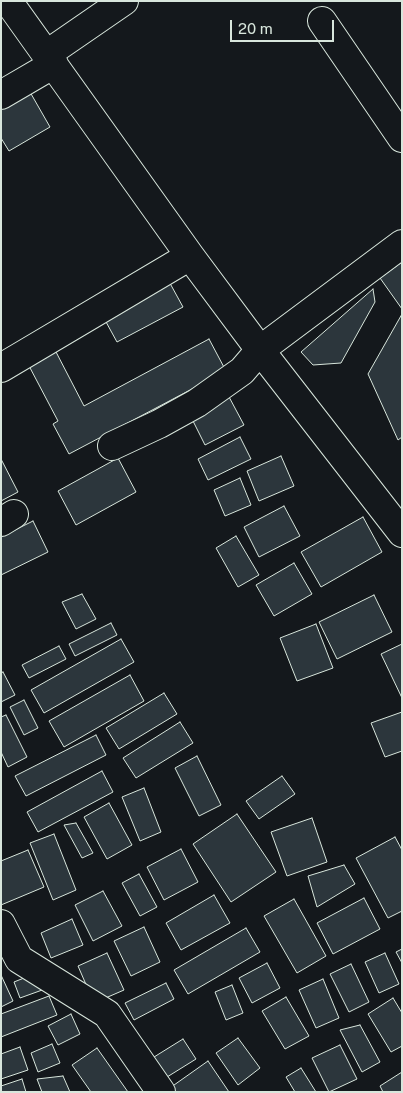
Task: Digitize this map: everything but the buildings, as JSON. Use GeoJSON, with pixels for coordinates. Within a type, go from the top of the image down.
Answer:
{"type":"FeatureCollection","features":[{"type":"Feature","properties":{"kind":"street"},"geometry":{"type":"LineString","coordinates":[[8,1],[190,256],[260,350],[402,533]]}},
{"type":"Feature","properties":{"kind":"street"},"geometry":{"type":"LineString","coordinates":[[1,95],[51,59],[124,1]]}},
{"type":"Feature","properties":{"kind":"street"},"geometry":{"type":"LineString","coordinates":[[322,21],[402,138]]}},
{"type":"Feature","properties":{"kind":"street"},"geometry":{"type":"LineString","coordinates":[[112,446],[159,424],[197,403],[242,371],[260,350],[402,244]]}},
{"type":"Feature","properties":{"kind":"street"},"geometry":{"type":"LineString","coordinates":[[1,368],[190,256]]}},
{"type":"Feature","properties":{"kind":"street"},"geometry":{"type":"LineString","coordinates":[[1,924],[19,959],[107,1014],[161,1092]]}}]}
